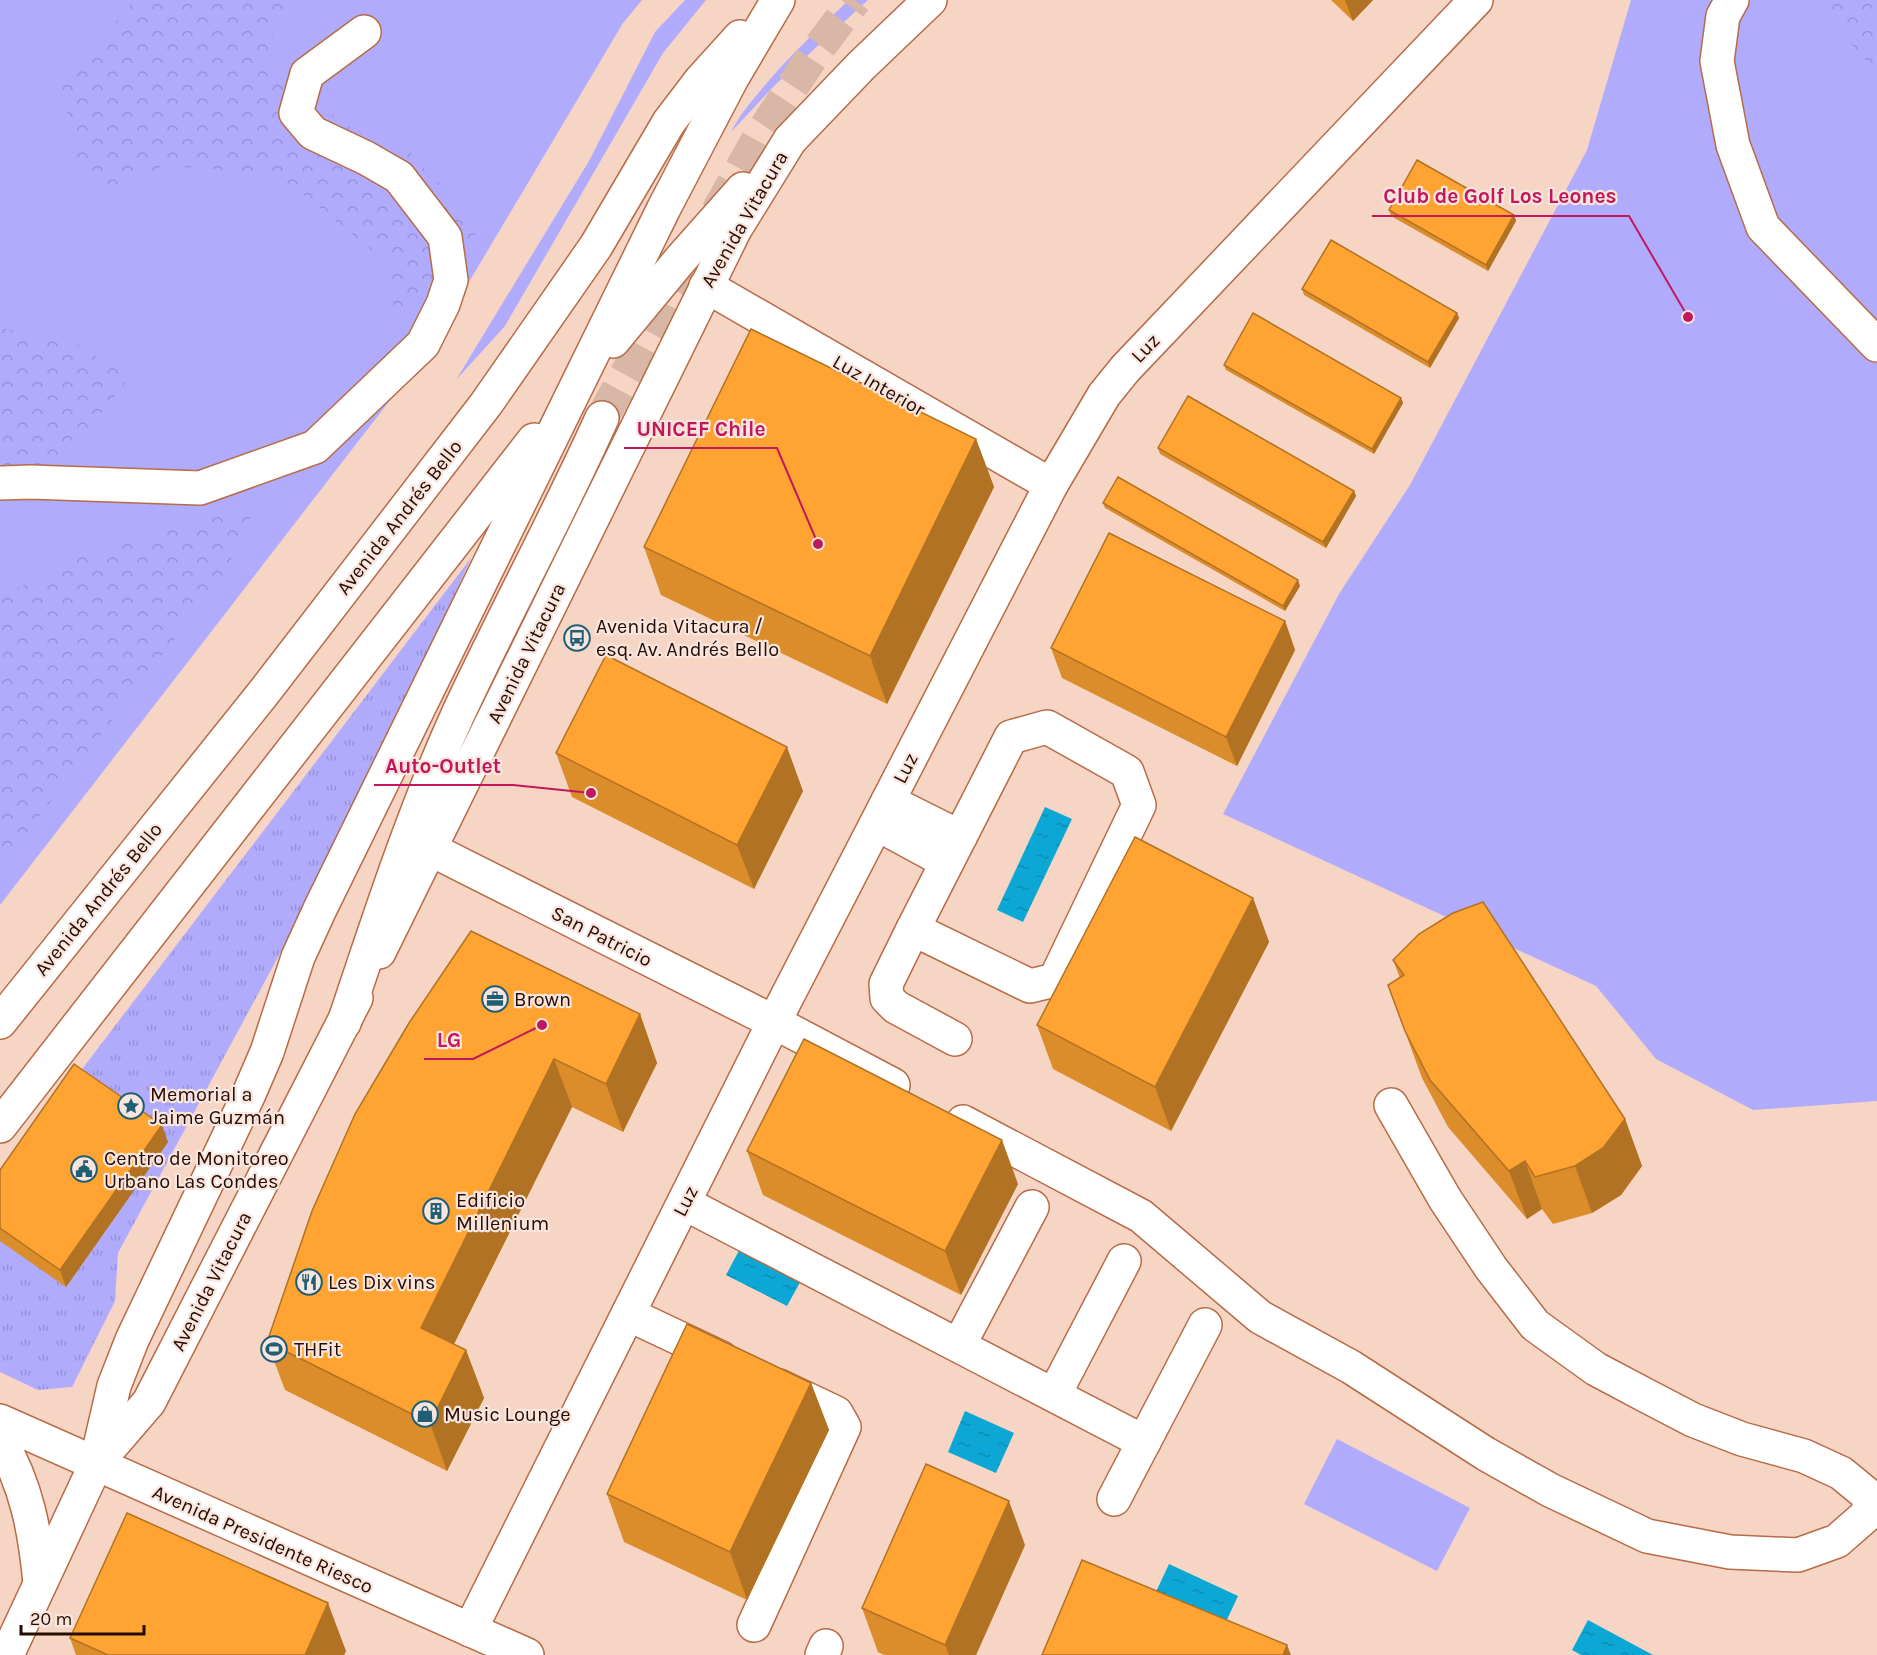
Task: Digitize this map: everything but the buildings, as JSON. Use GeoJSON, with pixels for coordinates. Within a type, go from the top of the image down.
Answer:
{"type":"FeatureCollection","features":[{"type":"Feature","properties":{"kind":"main road","name":"Avenida Vitacura"},"geometry":{"type":"LineString","coordinates":[[8,1655],[96,1464],[114,1386],[132,1340],[262,1064],[303,947],[669,198],[732,78],[778,0]]}},
{"type":"Feature","properties":{"kind":"main road","name":"Avenida Andrés Bello"},"geometry":{"type":"LineString","coordinates":[[0,1022],[265,691],[486,404],[596,246],[669,122],[701,80],[735,42],[778,0]]}},
{"type":"Feature","properties":{"kind":"main road","name":"Avenida Vitacura"},"geometry":{"type":"LineString","coordinates":[[96,1464],[149,1402],[344,1023],[735,229],[790,140],[861,66],[930,0]]}},
{"type":"Feature","properties":{"kind":"main road","name":"Luz"},"geometry":{"type":"LineString","coordinates":[[470,1630],[774,1023],[1051,485],[1104,395],[1125,369],[1476,0]]}},
{"type":"Feature","properties":{"kind":"main road"},"geometry":{"type":"LineString","coordinates":[[1732,0],[1723,15],[1717,61],[1733,145],[1762,227],[1877,345]]}},
{"type":"Feature","properties":{"kind":"main road"},"geometry":{"type":"LineString","coordinates":[[0,483],[200,488],[315,447],[423,344],[443,304],[451,280],[445,237],[399,177],[366,158],[313,133],[296,113],[307,75],[364,33]]}},
{"type":"Feature","properties":{"kind":"main road"},"geometry":{"type":"LineString","coordinates":[[0,1126],[576,386],[706,229],[790,140]]}},
{"type":"Feature","properties":{"kind":"main road","name":"Luz Interior"},"geometry":{"type":"LineString","coordinates":[[706,286],[1051,485]]}},
{"type":"Feature","properties":{"kind":"main road"},"geometry":{"type":"LineString","coordinates":[[344,1023],[394,873],[429,783],[459,713],[602,418]]}},
{"type":"Feature","properties":{"kind":"main road"},"geometry":{"type":"LineString","coordinates":[[913,929],[1030,986],[1055,980],[1139,805],[1126,772],[1047,727],[1011,737],[913,929],[886,984],[887,998],[896,1007],[955,1039]]}},
{"type":"Feature","properties":{"kind":"main road"},"geometry":{"type":"LineString","coordinates":[[882,813],[954,850]]}},
{"type":"Feature","properties":{"kind":"main road","name":"San Patricio"},"geometry":{"type":"LineString","coordinates":[[430,849],[774,1023],[1141,1216],[1260,1317],[1351,1367],[1486,1454],[1550,1490],[1647,1536],[1730,1552],[1798,1555],[1837,1541],[1873,1515]]}},
{"type":"Feature","properties":{"kind":"main road"},"geometry":{"type":"LineString","coordinates":[[1391,1105],[1445,1199],[1491,1268],[1535,1325],[1596,1369],[1693,1420],[1742,1439],[1804,1456],[1841,1473],[1869,1496],[1873,1515]]}},
{"type":"Feature","properties":{"kind":"main road"},"geometry":{"type":"LineString","coordinates":[[684,1203],[1144,1442]]}},
{"type":"Feature","properties":{"kind":"main road"},"geometry":{"type":"LineString","coordinates":[[959,1345],[1032,1207]]}},
{"type":"Feature","properties":{"kind":"main road"},"geometry":{"type":"LineString","coordinates":[[1054,1395],[1124,1261]]}},
{"type":"Feature","properties":{"kind":"main road"},"geometry":{"type":"LineString","coordinates":[[628,1314],[836,1413],[844,1427],[754,1625]]}},
{"type":"Feature","properties":{"kind":"main road"},"geometry":{"type":"LineString","coordinates":[[1114,1499],[1205,1325]]}},
{"type":"Feature","properties":{"kind":"main road","name":"Avenida Presidente Riesco"},"geometry":{"type":"LineString","coordinates":[[0,1421],[527,1655]]}},
{"type":"Feature","properties":{"kind":"main road"},"geometry":{"type":"LineString","coordinates":[[0,1440],[24,1490],[33,1527],[40,1585]]}},
{"type":"Feature","properties":{"kind":"green space"},"geometry":{"type":"Polygon","coordinates":[[[0,0],[642,0],[623,23],[428,351],[0,905],[0,0]]]}},
{"type":"Feature","properties":{"kind":"green space"},"geometry":{"type":"Polygon","coordinates":[[[134,0],[290,0],[274,25],[269,72],[375,144],[410,152],[481,229],[395,324],[389,264],[297,190],[247,171],[163,166],[109,191],[78,168],[62,85],[134,0]]]}},
{"type":"Feature","properties":{"kind":"green space"},"geometry":{"type":"Polygon","coordinates":[[[685,0],[706,0],[663,53],[505,326],[456,380],[589,161],[655,32],[685,0]]]}},
{"type":"Feature","properties":{"kind":"green space"},"geometry":{"type":"Polygon","coordinates":[[[849,0],[868,0],[775,85],[731,132],[744,110],[771,78],[849,0]]]}},
{"type":"Feature","properties":{"kind":"green space"},"geometry":{"type":"Polygon","coordinates":[[[1631,0],[1877,0],[1877,1101],[1753,1110],[1656,1059],[1596,986],[1223,814],[1339,594],[1410,485],[1587,150],[1631,0]]]}},
{"type":"Feature","properties":{"kind":"green space"},"geometry":{"type":"Polygon","coordinates":[[[1813,0],[1877,0],[1877,72],[1867,62],[1813,0]]]}},
{"type":"Feature","properties":{"kind":"green space"},"geometry":{"type":"Polygon","coordinates":[[[0,328],[72,341],[130,377],[47,481],[0,482],[0,328]]]}},
{"type":"Feature","properties":{"kind":"green space"},"geometry":{"type":"Polygon","coordinates":[[[255,507],[225,572],[0,868],[0,597],[86,553],[255,507]]]}},
{"type":"Feature","properties":{"kind":"green space"},"geometry":{"type":"Polygon","coordinates":[[[471,558],[356,813],[118,1253],[115,1301],[72,1387],[38,1390],[0,1372],[0,1177],[471,558]]]}},
{"type":"Feature","properties":{"kind":"green space"},"geometry":{"type":"Polygon","coordinates":[[[1337,1439],[1470,1508],[1437,1571],[1304,1504],[1337,1439]]]}},
{"type":"Feature","properties":{"kind":"water"},"geometry":{"type":"Polygon","coordinates":[[[1045,807],[1072,819],[1023,922],[997,910],[1045,807]]]}},
{"type":"Feature","properties":{"kind":"water"},"geometry":{"type":"Polygon","coordinates":[[[742,1245],[803,1277],[787,1306],[726,1275],[742,1245]]]}},
{"type":"Feature","properties":{"kind":"water"},"geometry":{"type":"Polygon","coordinates":[[[965,1411],[1014,1433],[996,1473],[948,1452],[965,1411]]]}},
{"type":"Feature","properties":{"kind":"water"},"geometry":{"type":"Polygon","coordinates":[[[1169,1564],[1238,1596],[1224,1626],[1155,1594],[1169,1564]]]}},
{"type":"Feature","properties":{"kind":"water"},"geometry":{"type":"Polygon","coordinates":[[[1588,1620],[1653,1655],[1581,1655],[1572,1650],[1588,1620]]]}},
{"type":"Feature","properties":{"kind":"tunnel"},"geometry":{"type":"LineString","coordinates":[[717,212],[759,137],[812,57],[855,0]]}},
{"type":"Feature","properties":{"kind":"tunnel"},"geometry":{"type":"LineString","coordinates":[[602,418],[683,270]]}},
{"type":"Feature","properties":{"kind":"place","name":"Club de Golf Los Leones"},"geometry":{"type":"Point","coordinates":[1688,317]}},
{"type":"Feature","properties":{"kind":"place","name":"UNICEF Chile"},"geometry":{"type":"Point","coordinates":[818,544]}},
{"type":"Feature","properties":{"kind":"place","name":"Avenida Vitacura / esq. Av. Andrés Bello"},"geometry":{"type":"Point","coordinates":[577,638]}},
{"type":"Feature","properties":{"kind":"place","name":"Auto-Outlet"},"geometry":{"type":"Point","coordinates":[591,793]}},
{"type":"Feature","properties":{"kind":"place","name":"Brown"},"geometry":{"type":"Point","coordinates":[495,999]}},
{"type":"Feature","properties":{"kind":"place","name":"LG"},"geometry":{"type":"Point","coordinates":[542,1025]}},
{"type":"Feature","properties":{"kind":"place","name":"Memorial a Jaime Guzmán"},"geometry":{"type":"Point","coordinates":[131,1106]}},
{"type":"Feature","properties":{"kind":"place","name":"Centro de Monitoreo Urbano Las Condes"},"geometry":{"type":"Point","coordinates":[84,1169]}},
{"type":"Feature","properties":{"kind":"place","name":"Edificio Millenium"},"geometry":{"type":"Point","coordinates":[436,1211]}},
{"type":"Feature","properties":{"kind":"place","name":"Les Dix vins"},"geometry":{"type":"Point","coordinates":[309,1282]}},
{"type":"Feature","properties":{"kind":"place","name":"THFit"},"geometry":{"type":"Point","coordinates":[274,1349]}},
{"type":"Feature","properties":{"kind":"place","name":"Music Lounge"},"geometry":{"type":"Point","coordinates":[425,1414]}}]}
